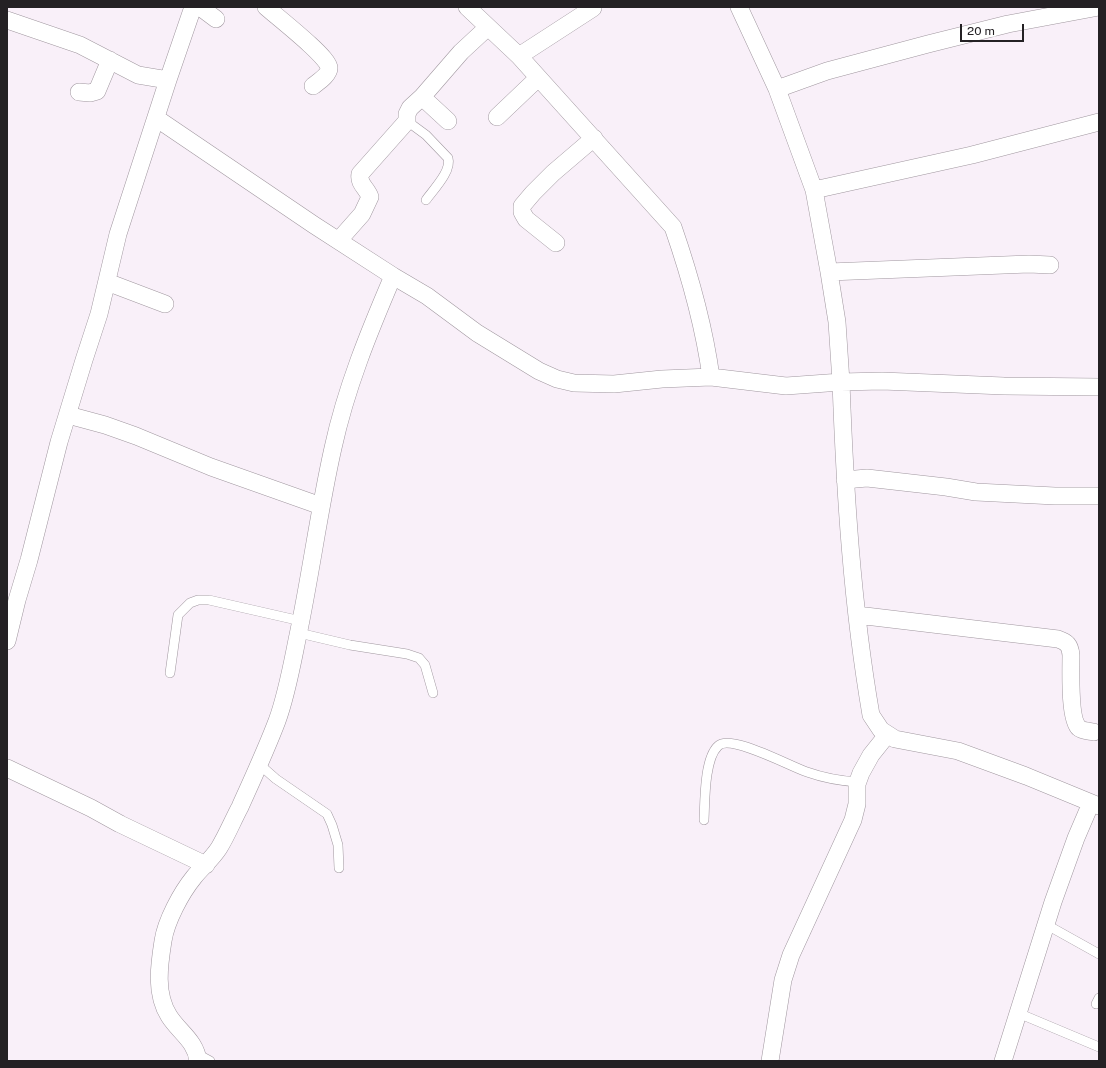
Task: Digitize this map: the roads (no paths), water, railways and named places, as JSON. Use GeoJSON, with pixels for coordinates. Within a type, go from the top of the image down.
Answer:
{"type":"FeatureCollection","features":[{"type":"Feature","properties":{"kind":"street"},"geometry":{"type":"LineString","coordinates":[[7,641],[57,449],[99,314],[118,234],[193,7]]}},
{"type":"Feature","properties":{"kind":"street"},"geometry":{"type":"LineString","coordinates":[[200,7],[216,19]]}},
{"type":"Feature","properties":{"kind":"street"},"geometry":{"type":"LineString","coordinates":[[266,7],[318,52],[330,66],[328,72],[313,86]]}},
{"type":"Feature","properties":{"kind":"street"},"geometry":{"type":"LineString","coordinates":[[739,7],[777,89],[814,190],[830,272],[837,322],[845,480],[857,615],[863,669],[871,715],[877,725],[887,735],[895,739],[958,751],[1026,776],[1095,805],[1076,838],[1053,902],[1047,925],[1002,1061]]}},
{"type":"Feature","properties":{"kind":"street"},"geometry":{"type":"LineString","coordinates":[[777,89],[827,71],[928,44],[1008,24],[1099,7]]}},
{"type":"Feature","properties":{"kind":"street"},"geometry":{"type":"LineString","coordinates":[[519,56],[593,8]]}},
{"type":"Feature","properties":{"kind":"street"},"geometry":{"type":"LineString","coordinates":[[339,240],[362,214],[370,197],[368,191],[361,184],[359,179],[360,174],[407,121],[407,114],[410,108],[422,97],[461,52],[480,14],[594,138],[673,227],[684,257],[698,309],[711,377]]}},
{"type":"Feature","properties":{"kind":"street"},"geometry":{"type":"LineString","coordinates":[[7,20],[80,45],[138,75],[168,80]]}},
{"type":"Feature","properties":{"kind":"street"},"geometry":{"type":"LineString","coordinates":[[79,92],[90,93],[97,91],[110,60]]}},
{"type":"Feature","properties":{"kind":"street"},"geometry":{"type":"LineString","coordinates":[[497,118],[538,78]]}},
{"type":"Feature","properties":{"kind":"street"},"geometry":{"type":"LineString","coordinates":[[422,97],[448,121]]}},
{"type":"Feature","properties":{"kind":"street"},"geometry":{"type":"LineString","coordinates":[[156,118],[308,221],[427,296],[477,333],[539,371],[557,379],[574,382],[607,384],[662,379],[711,377],[786,386],[882,381],[1004,386],[1099,386]]}},
{"type":"Feature","properties":{"kind":"street"},"geometry":{"type":"LineString","coordinates":[[814,190],[972,155],[1099,122]]}},
{"type":"Feature","properties":{"kind":"street"},"geometry":{"type":"LineString","coordinates":[[556,243],[526,219],[522,212],[522,206],[553,173],[594,138]]}},
{"type":"Feature","properties":{"kind":"street"},"geometry":{"type":"LineString","coordinates":[[830,272],[1029,264],[1050,265]]}},
{"type":"Feature","properties":{"kind":"street"},"geometry":{"type":"LineString","coordinates":[[202,1059],[169,1016],[163,1004],[159,978],[163,940],[167,927],[186,889],[194,877],[218,850],[260,765],[278,719],[290,678],[332,450],[347,394],[375,319],[394,276]]}},
{"type":"Feature","properties":{"kind":"street"},"geometry":{"type":"LineString","coordinates":[[107,282],[165,304]]}},
{"type":"Feature","properties":{"kind":"street"},"geometry":{"type":"LineString","coordinates":[[68,415],[105,425],[136,436],[211,467],[321,506]]}},
{"type":"Feature","properties":{"kind":"street"},"geometry":{"type":"LineString","coordinates":[[845,480],[867,478],[976,492],[1055,496],[1099,496]]}},
{"type":"Feature","properties":{"kind":"street"},"geometry":{"type":"LineString","coordinates":[[857,615],[1058,639],[1066,642],[1070,648],[1072,703],[1076,724],[1079,729],[1094,732]]}},
{"type":"Feature","properties":{"kind":"street"},"geometry":{"type":"LineString","coordinates":[[770,1061],[779,1002],[791,955],[853,820],[857,804],[858,782],[861,773],[871,755],[887,735]]}},
{"type":"Feature","properties":{"kind":"street"},"geometry":{"type":"LineString","coordinates":[[7,768],[206,865]]}},
{"type":"Feature","properties":{"kind":"lane"},"geometry":{"type":"LineString","coordinates":[[407,121],[426,135],[448,158],[448,169],[426,200]]}},
{"type":"Feature","properties":{"kind":"lane"},"geometry":{"type":"LineString","coordinates":[[170,673],[178,615],[190,603],[198,600],[209,600],[300,627],[350,644],[407,654],[420,658],[425,665],[433,693]]}},
{"type":"Feature","properties":{"kind":"lane"},"geometry":{"type":"LineString","coordinates":[[704,820],[705,786],[711,760],[718,745],[723,743],[737,744],[752,749],[805,772],[825,778],[858,782]]}},
{"type":"Feature","properties":{"kind":"lane"},"geometry":{"type":"LineString","coordinates":[[260,765],[276,779],[326,814],[332,825],[338,845],[339,868]]}},
{"type":"Feature","properties":{"kind":"lane"},"geometry":{"type":"LineString","coordinates":[[1047,925],[1099,954]]}},
{"type":"Feature","properties":{"kind":"lane"},"geometry":{"type":"LineString","coordinates":[[1018,1014],[1099,1047]]}}]}
